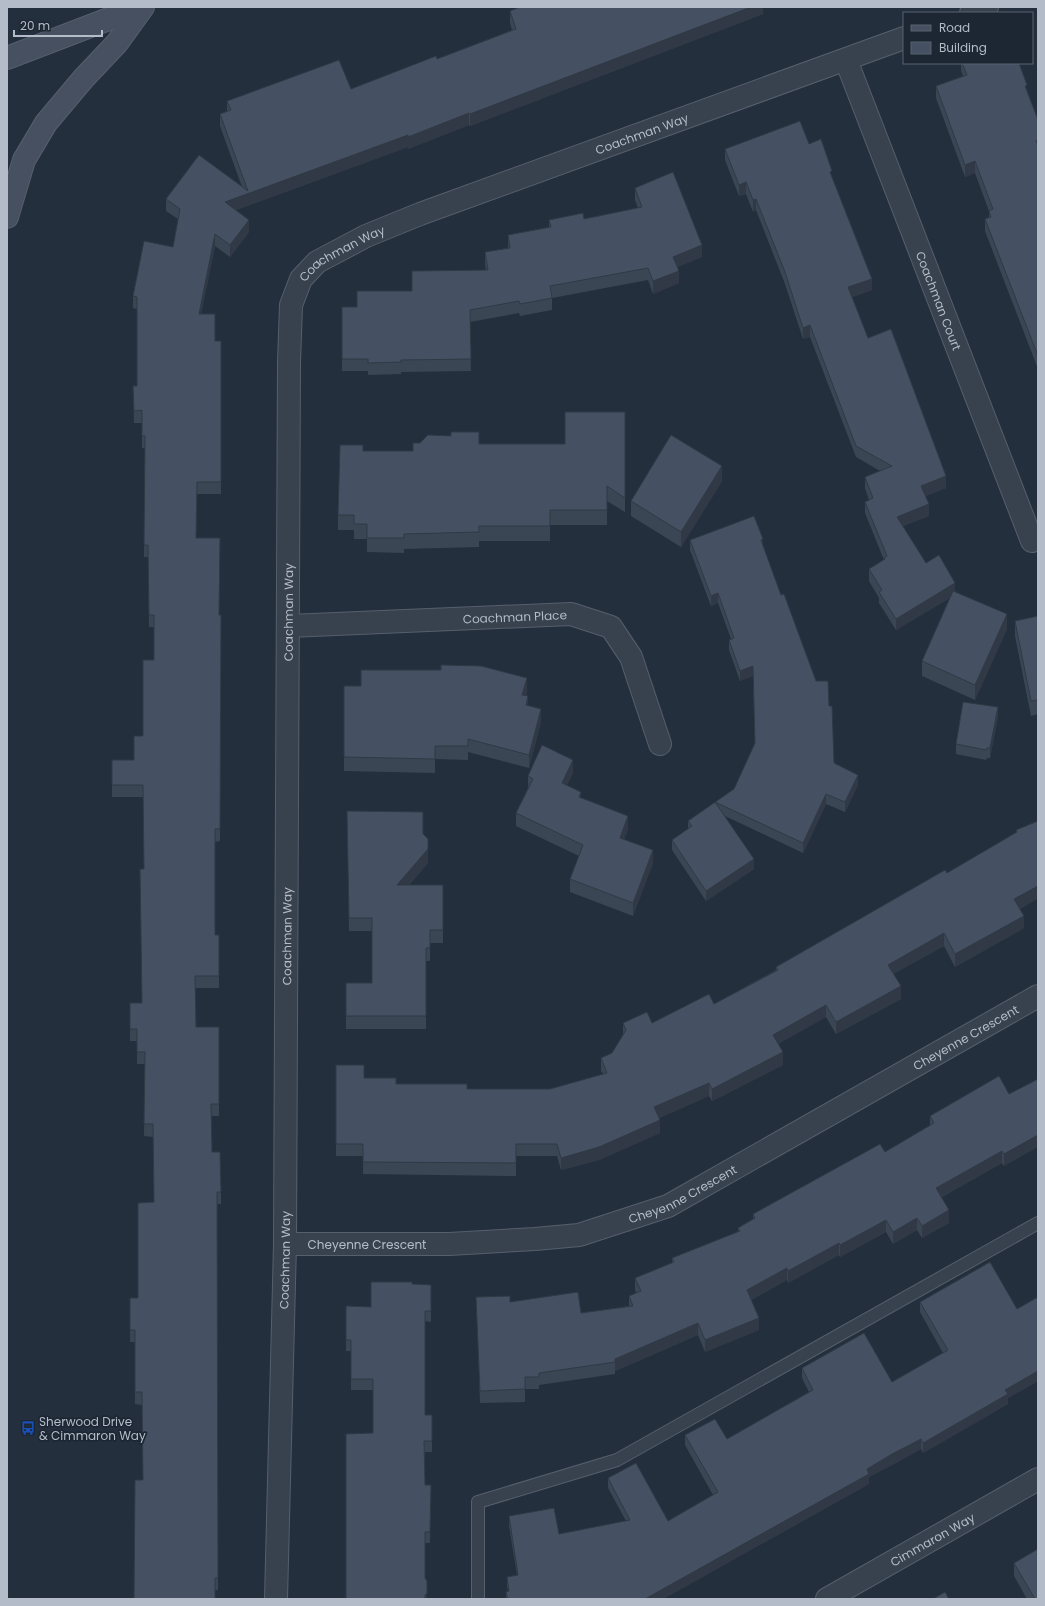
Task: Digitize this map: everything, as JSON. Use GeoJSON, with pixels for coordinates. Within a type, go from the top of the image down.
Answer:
{"type":"FeatureCollection","features":[{"type":"Feature","properties":{"kind":"main road"},"geometry":{"type":"LineString","coordinates":[[7,58],[140,7]]}},
{"type":"Feature","properties":{"kind":"main road"},"geometry":{"type":"LineString","coordinates":[[7,217],[24,160],[46,123],[83,79],[117,43],[143,7]]}},
{"type":"Feature","properties":{"kind":"street"},"geometry":{"type":"LineString","coordinates":[[974,12],[987,7]]}},
{"type":"Feature","properties":{"kind":"street","name":"Coachman Way"},"geometry":{"type":"LineString","coordinates":[[276,1599],[285,1244],[291,306],[301,279],[317,262],[366,236],[420,214],[903,38]]}},
{"type":"Feature","properties":{"kind":"street","name":"Coachman Court"},"geometry":{"type":"LineString","coordinates":[[846,60],[1032,540]]}},
{"type":"Feature","properties":{"kind":"street","name":"Coachman Place"},"geometry":{"type":"LineString","coordinates":[[289,626],[571,614],[604,624],[611,627],[631,657],[660,744]]}},
{"type":"Feature","properties":{"kind":"street","name":"Cheyenne Crescent"},"geometry":{"type":"LineString","coordinates":[[285,1244],[449,1244],[535,1239],[579,1235],[619,1223],[668,1206],[1038,996]]}},
{"type":"Feature","properties":{"kind":"street","name":"Cimmaron Way"},"geometry":{"type":"LineString","coordinates":[[827,1599],[1038,1479]]}},
{"type":"Feature","properties":{"kind":"lane"},"geometry":{"type":"LineString","coordinates":[[478,1599],[478,1502],[617,1460],[1038,1223]]}},
{"type":"Feature","properties":{"kind":"building"},"geometry":{"type":"Polygon","coordinates":[[[520,7],[751,7],[408,137],[408,135],[225,202],[249,220],[230,245],[215,234],[199,314],[215,314],[215,341],[221,341],[221,482],[197,482],[196,538],[220,538],[220,829],[215,829],[215,935],[219,935],[219,976],[195,976],[196,1027],[219,1027],[219,1104],[211,1104],[212,1152],[220,1152],[221,1192],[217,1192],[218,1578],[215,1578],[215,1599],[134,1599],[135,1480],[143,1480],[142,1392],[135,1392],[135,1330],[130,1330],[130,1298],[138,1298],[138,1203],[154,1202],[153,1124],[144,1124],[145,1052],[137,1052],[137,1029],[130,1029],[130,1003],[142,1003],[140,869],[144,869],[143,785],[112,785],[112,760],[134,760],[134,736],[143,736],[143,660],[154,660],[154,615],[149,615],[148,545],[144,545],[145,436],[142,436],[142,410],[134,411],[133,386],[137,386],[137,297],[133,296],[144,241],[173,247],[180,209],[166,199],[199,155],[248,191],[220,114],[231,110],[227,101],[339,60],[351,89],[436,56],[437,59],[516,29],[510,11],[520,7]]]}},
{"type":"Feature","properties":{"kind":"building"},"geometry":{"type":"Polygon","coordinates":[[[962,64],[1019,64],[1027,85],[1025,86],[1038,120],[1038,140],[1036,141],[1038,145],[1038,356],[985,219],[991,217],[989,211],[993,209],[975,161],[965,165],[936,86],[967,75],[962,64]]]}},
{"type":"Feature","properties":{"kind":"building"},"geometry":{"type":"Polygon","coordinates":[[[800,121],[809,144],[821,139],[832,171],[830,172],[872,279],[848,287],[868,338],[891,329],[946,476],[921,486],[929,504],[897,517],[926,563],[939,555],[955,583],[896,619],[879,592],[882,590],[869,569],[885,559],[884,558],[887,556],[865,502],[873,498],[865,477],[892,466],[856,446],[810,325],[803,328],[785,272],[756,199],[753,200],[746,182],[739,185],[725,149],[800,121]]]}},
{"type":"Feature","properties":{"kind":"building"},"geometry":{"type":"Polygon","coordinates":[[[673,172],[702,245],[673,257],[679,271],[653,281],[648,268],[550,286],[552,298],[520,304],[519,301],[470,310],[471,359],[401,360],[401,362],[368,363],[368,359],[342,359],[342,307],[357,307],[357,291],[412,291],[412,271],[488,270],[485,252],[510,248],[508,235],[551,227],[549,220],[583,213],[584,219],[642,207],[635,188],[673,172]]]}},
{"type":"Feature","properties":{"kind":"building"},"geometry":{"type":"Polygon","coordinates":[[[565,412],[625,412],[625,498],[607,486],[607,510],[550,510],[550,526],[479,526],[479,532],[404,534],[404,538],[367,538],[367,524],[354,524],[354,515],[338,515],[340,445],[363,445],[363,451],[413,451],[413,443],[420,443],[428,435],[451,436],[451,432],[479,432],[479,444],[565,444],[565,412]]]}},
{"type":"Feature","properties":{"kind":"building"},"geometry":{"type":"Polygon","coordinates":[[[671,435],[722,466],[681,532],[631,501],[671,435]]]}},
{"type":"Feature","properties":{"kind":"building"},"geometry":{"type":"Polygon","coordinates":[[[754,516],[781,595],[784,594],[816,681],[828,681],[829,706],[832,706],[834,763],[858,775],[845,802],[826,794],[803,843],[715,802],[734,789],[755,743],[753,666],[740,671],[729,640],[734,638],[718,593],[711,596],[690,540],[754,516]]]}},
{"type":"Feature","properties":{"kind":"building"},"geometry":{"type":"Polygon","coordinates":[[[953,591],[1007,614],[975,685],[922,661],[953,591]]]}},
{"type":"Feature","properties":{"kind":"building"},"geometry":{"type":"Polygon","coordinates":[[[1038,616],[1038,700],[1031,701],[1015,621],[1038,616]]]}},
{"type":"Feature","properties":{"kind":"building"},"geometry":{"type":"Polygon","coordinates":[[[441,665],[481,666],[527,678],[522,695],[528,696],[526,705],[541,709],[529,755],[468,739],[468,746],[435,746],[435,759],[344,757],[344,686],[361,686],[361,670],[441,670],[441,665]]]}},
{"type":"Feature","properties":{"kind":"building"},"geometry":{"type":"Polygon","coordinates":[[[963,702],[998,707],[990,748],[987,748],[986,750],[956,744],[963,702]]]}},
{"type":"Feature","properties":{"kind":"building"},"geometry":{"type":"Polygon","coordinates":[[[542,745],[573,760],[562,783],[581,792],[579,797],[628,816],[620,838],[653,850],[633,903],[570,879],[583,845],[516,813],[533,779],[528,776],[542,745]]]}},
{"type":"Feature","properties":{"kind":"building"},"geometry":{"type":"Polygon","coordinates":[[[715,802],[754,859],[706,891],[672,840],[692,826],[688,821],[715,802]]]}},
{"type":"Feature","properties":{"kind":"building"},"geometry":{"type":"Polygon","coordinates":[[[347,811],[423,812],[423,834],[428,839],[428,849],[397,885],[443,885],[443,930],[430,930],[430,948],[426,948],[426,1016],[346,1016],[346,983],[372,983],[372,918],[349,918],[347,811]]]}},
{"type":"Feature","properties":{"kind":"building"},"geometry":{"type":"Polygon","coordinates":[[[1038,821],[1038,886],[1014,899],[1024,916],[955,954],[944,933],[888,965],[901,986],[836,1022],[826,1005],[773,1035],[783,1052],[712,1089],[709,1083],[654,1107],[660,1120],[599,1147],[561,1158],[557,1144],[516,1144],[516,1163],[363,1162],[363,1144],[336,1144],[336,1065],[364,1065],[364,1078],[396,1078],[396,1084],[467,1084],[467,1089],[550,1089],[607,1073],[601,1058],[612,1053],[626,1030],[623,1023],[647,1012],[652,1023],[709,994],[714,1004],[778,970],[776,967],[945,870],[947,873],[1017,832],[1016,830],[1038,821]]]}},
{"type":"Feature","properties":{"kind":"building"},"geometry":{"type":"Polygon","coordinates":[[[999,1076],[1009,1094],[1038,1079],[1038,1135],[1004,1154],[1002,1151],[936,1188],[949,1210],[922,1226],[917,1218],[893,1232],[886,1220],[840,1245],[839,1243],[788,1271],[787,1268],[747,1290],[759,1318],[705,1340],[698,1323],[615,1359],[615,1362],[539,1373],[539,1377],[525,1377],[525,1389],[480,1391],[476,1297],[510,1296],[510,1302],[578,1292],[581,1313],[633,1306],[629,1296],[641,1291],[635,1278],[674,1262],[672,1258],[740,1231],[738,1228],[755,1218],[753,1214],[880,1144],[885,1152],[934,1123],[930,1116],[999,1076]]]}},
{"type":"Feature","properties":{"kind":"building"},"geometry":{"type":"Polygon","coordinates":[[[990,1262],[1017,1309],[1038,1297],[1038,1371],[1005,1390],[1008,1394],[923,1443],[921,1439],[892,1454],[867,1469],[869,1474],[645,1599],[508,1599],[506,1592],[509,1591],[507,1577],[518,1575],[509,1516],[554,1508],[559,1534],[630,1520],[608,1478],[636,1463],[668,1521],[718,1492],[685,1435],[715,1419],[727,1439],[813,1390],[802,1368],[864,1333],[892,1382],[948,1350],[920,1302],[990,1262]]]}},
{"type":"Feature","properties":{"kind":"building"},"geometry":{"type":"Polygon","coordinates":[[[371,1282],[412,1282],[412,1284],[431,1285],[431,1311],[425,1311],[425,1415],[432,1415],[432,1441],[424,1441],[425,1485],[431,1485],[430,1532],[425,1532],[425,1578],[427,1581],[427,1593],[425,1595],[425,1599],[346,1599],[346,1434],[373,1433],[373,1379],[351,1379],[351,1340],[346,1340],[346,1306],[371,1307],[371,1282]]]}},
{"type":"Feature","properties":{"kind":"building"},"geometry":{"type":"Polygon","coordinates":[[[1038,1549],[1038,1598],[1035,1599],[1014,1563],[1038,1549]]]}},
{"type":"Feature","properties":{"kind":"building"},"geometry":{"type":"Polygon","coordinates":[[[945,1592],[949,1599],[933,1599],[945,1592]]]}},
{"type":"Feature","properties":{"kind":"place","name":"Sherwood Drive & Cimmaron Way"},"geometry":{"type":"Point","coordinates":[28,1428]}}]}
